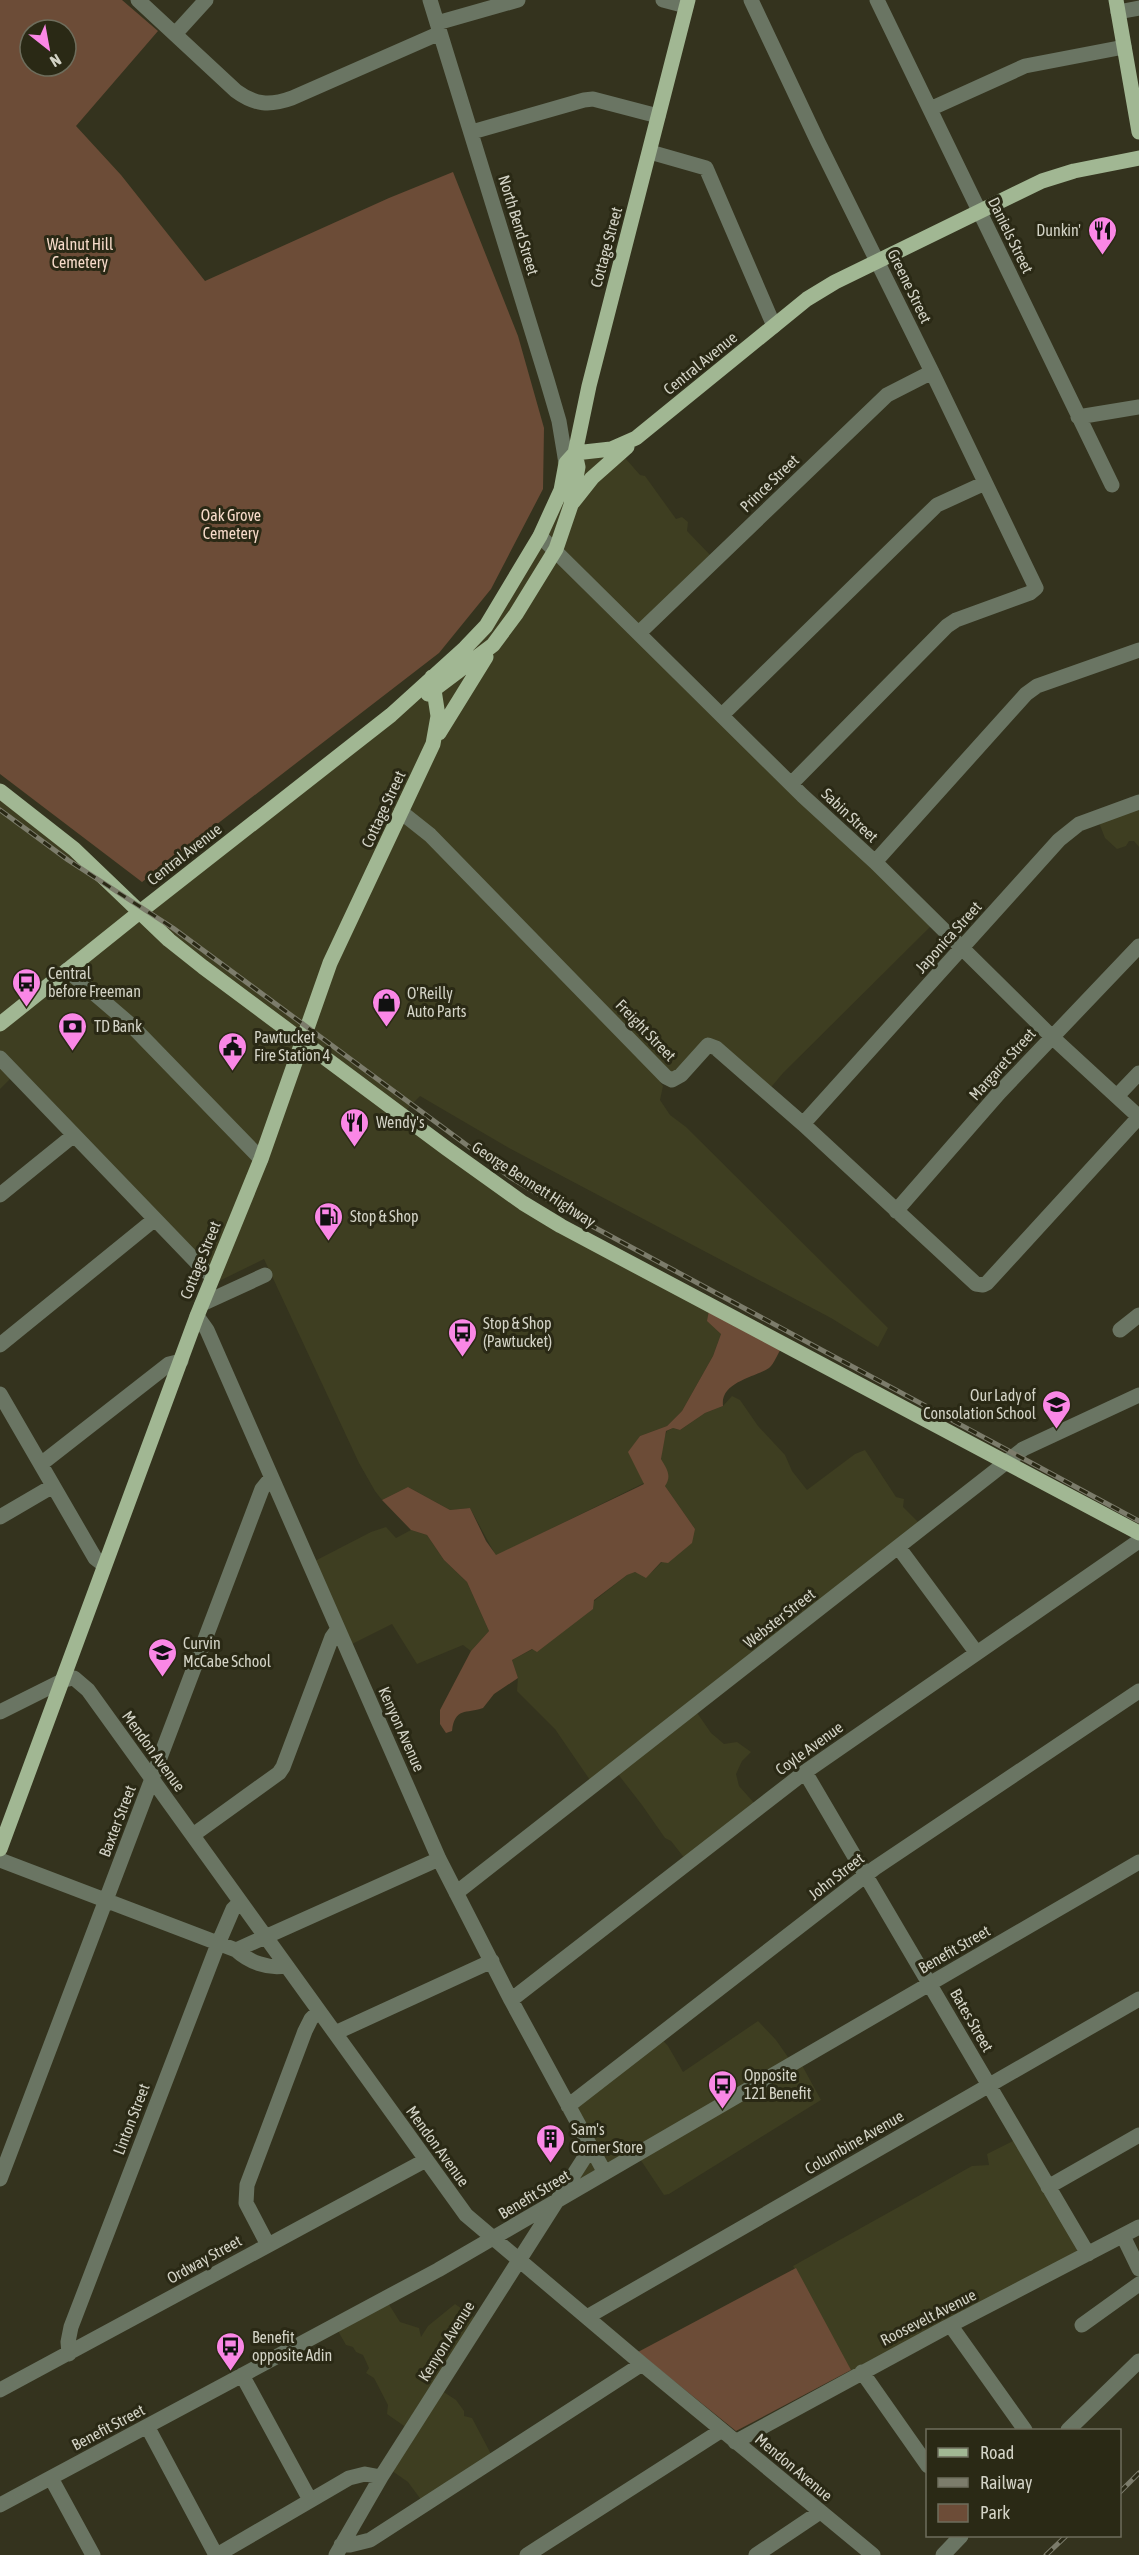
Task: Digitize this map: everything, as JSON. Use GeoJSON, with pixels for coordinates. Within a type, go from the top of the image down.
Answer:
{"type":"FeatureCollection","features":[{"type":"Feature","properties":{"kind":"main road","name":"Cottage Street"},"geometry":{"type":"LineString","coordinates":[[571,505],[578,468],[570,458],[687,3]]}},
{"type":"Feature","properties":{"kind":"main road"},"geometry":{"type":"LineString","coordinates":[[1117,6],[1139,132]]}},
{"type":"Feature","properties":{"kind":"main road","name":"Central Avenue"},"geometry":{"type":"LineString","coordinates":[[434,683],[486,626],[540,536],[561,490],[570,458],[611,449],[636,438],[820,290],[1059,174],[1139,158]]}},
{"type":"Feature","properties":{"kind":"main road"},"geometry":{"type":"LineString","coordinates":[[571,505],[592,478],[636,438]]}},
{"type":"Feature","properties":{"kind":"main road","name":"Central Avenue"},"geometry":{"type":"LineString","coordinates":[[0,1024],[141,910],[392,715],[434,683],[493,645],[516,614],[555,549],[571,505]]}},
{"type":"Feature","properties":{"kind":"main road"},"geometry":{"type":"LineString","coordinates":[[433,744],[493,645]]}},
{"type":"Feature","properties":{"kind":"main road","name":"Cottage Street"},"geometry":{"type":"LineString","coordinates":[[0,1849],[213,1275],[261,1159],[330,963],[433,744],[438,716],[434,683]]}},
{"type":"Feature","properties":{"kind":"main road","name":"George Bennett Highway"},"geometry":{"type":"LineString","coordinates":[[0,791],[74,849],[141,910],[169,940],[495,1183],[561,1226],[1139,1533]]}},
{"type":"Feature","properties":{"kind":"street"},"geometry":{"type":"LineString","coordinates":[[138,0],[236,91],[249,100],[270,105],[292,98],[439,28],[518,0]]}},
{"type":"Feature","properties":{"kind":"street"},"geometry":{"type":"LineString","coordinates":[[176,33],[206,0]]}},
{"type":"Feature","properties":{"kind":"street","name":"North Bend Street"},"geometry":{"type":"LineString","coordinates":[[430,0],[570,458]]}},
{"type":"Feature","properties":{"kind":"street"},"geometry":{"type":"LineString","coordinates":[[663,0],[687,3]]}},
{"type":"Feature","properties":{"kind":"street","name":"Greene Street"},"geometry":{"type":"LineString","coordinates":[[751,0],[1036,588],[1030,593],[956,620],[947,626],[792,783]]}},
{"type":"Feature","properties":{"kind":"street","name":"Daniels Street"},"geometry":{"type":"LineString","coordinates":[[878,0],[1112,485]]}},
{"type":"Feature","properties":{"kind":"street"},"geometry":{"type":"LineString","coordinates":[[1117,6],[1139,8]]}},
{"type":"Feature","properties":{"kind":"street"},"geometry":{"type":"LineString","coordinates":[[930,110],[1025,66],[1124,47]]}},
{"type":"Feature","properties":{"kind":"street"},"geometry":{"type":"LineString","coordinates":[[472,132],[593,99],[658,116]]}},
{"type":"Feature","properties":{"kind":"street"},"geometry":{"type":"LineString","coordinates":[[650,152],[706,168],[774,326]]}},
{"type":"Feature","properties":{"kind":"street","name":"Prince Street"},"geometry":{"type":"LineString","coordinates":[[639,633],[887,395],[932,372]]}},
{"type":"Feature","properties":{"kind":"street"},"geometry":{"type":"LineString","coordinates":[[1078,417],[1139,407]]}},
{"type":"Feature","properties":{"kind":"street"},"geometry":{"type":"LineString","coordinates":[[722,715],[937,505],[985,483]]}},
{"type":"Feature","properties":{"kind":"street","name":"Sabin Street"},"geometry":{"type":"LineString","coordinates":[[540,536],[875,862],[961,949],[1139,1117]]}},
{"type":"Feature","properties":{"kind":"street"},"geometry":{"type":"LineString","coordinates":[[875,862],[1026,694],[1037,686],[1139,650]]}},
{"type":"Feature","properties":{"kind":"street","name":"Japonica Street"},"geometry":{"type":"LineString","coordinates":[[803,1124],[1059,840],[1079,824],[1139,802]]}},
{"type":"Feature","properties":{"kind":"street","name":"Freight Street"},"geometry":{"type":"LineString","coordinates":[[401,813],[430,835],[666,1077],[672,1080],[681,1075],[708,1045],[716,1048],[803,1124],[976,1284],[982,1286],[1019,1251],[1139,1117]]}},
{"type":"Feature","properties":{"kind":"street","name":"Margaret Street"},"geometry":{"type":"LineString","coordinates":[[896,1210],[1052,1036],[1139,945]]}},
{"type":"Feature","properties":{"kind":"street"},"geometry":{"type":"LineString","coordinates":[[67,970],[131,1025],[261,1159]]}},
{"type":"Feature","properties":{"kind":"street"},"geometry":{"type":"LineString","coordinates":[[0,1058],[205,1271],[213,1275]]}},
{"type":"Feature","properties":{"kind":"street"},"geometry":{"type":"LineString","coordinates":[[1117,1096],[1139,1073]]}},
{"type":"Feature","properties":{"kind":"street"},"geometry":{"type":"LineString","coordinates":[[0,1195],[74,1135]]}},
{"type":"Feature","properties":{"kind":"street"},"geometry":{"type":"LineString","coordinates":[[0,1345],[155,1219]]}},
{"type":"Feature","properties":{"kind":"street"},"geometry":{"type":"LineString","coordinates":[[200,1310],[265,1275]]}},
{"type":"Feature","properties":{"kind":"street","name":"Kenyon Avenue"},"geometry":{"type":"LineString","coordinates":[[200,1310],[271,1478],[439,1859],[511,2000],[605,2173]]}},
{"type":"Feature","properties":{"kind":"street"},"geometry":{"type":"LineString","coordinates":[[1120,1330],[1139,1315]]}},
{"type":"Feature","properties":{"kind":"street"},"geometry":{"type":"LineString","coordinates":[[41,1464],[169,1364],[181,1362]]}},
{"type":"Feature","properties":{"kind":"street"},"geometry":{"type":"LineString","coordinates":[[0,1394],[95,1558],[104,1565]]}},
{"type":"Feature","properties":{"kind":"street","name":"Webster Street"},"geometry":{"type":"LineString","coordinates":[[456,1893],[1023,1449],[1139,1395]]}},
{"type":"Feature","properties":{"kind":"street","name":"Baxter Street"},"geometry":{"type":"LineString","coordinates":[[0,2179],[262,1489],[271,1478]]}},
{"type":"Feature","properties":{"kind":"street"},"geometry":{"type":"LineString","coordinates":[[0,1516],[53,1486]]}},
{"type":"Feature","properties":{"kind":"street","name":"Coyle Avenue"},"geometry":{"type":"LineString","coordinates":[[511,2000],[805,1772],[1139,1541]]}},
{"type":"Feature","properties":{"kind":"street"},"geometry":{"type":"LineString","coordinates":[[899,1548],[976,1652]]}},
{"type":"Feature","properties":{"kind":"street"},"geometry":{"type":"LineString","coordinates":[[193,1835],[279,1773],[332,1637],[338,1630]]}},
{"type":"Feature","properties":{"kind":"street","name":"Mendon Avenue"},"geometry":{"type":"LineString","coordinates":[[64,1680],[74,1678],[88,1690],[466,2215],[873,2555]]}},
{"type":"Feature","properties":{"kind":"street"},"geometry":{"type":"LineString","coordinates":[[0,1712],[64,1680]]}},
{"type":"Feature","properties":{"kind":"street","name":"John Street"},"geometry":{"type":"LineString","coordinates":[[568,2106],[865,1875],[1139,1691]]}},
{"type":"Feature","properties":{"kind":"street","name":"Bates Street"},"geometry":{"type":"LineString","coordinates":[[805,1772],[1088,2254]]}},
{"type":"Feature","properties":{"kind":"street"},"geometry":{"type":"LineString","coordinates":[[236,1950],[439,1859]]}},
{"type":"Feature","properties":{"kind":"street"},"geometry":{"type":"LineString","coordinates":[[0,1860],[236,1950],[258,1963],[274,1967],[285,1966]]}},
{"type":"Feature","properties":{"kind":"street","name":"Benefit Street"},"geometry":{"type":"LineString","coordinates":[[0,2505],[494,2239],[1139,1862]]}},
{"type":"Feature","properties":{"kind":"street","name":"Linton Street"},"geometry":{"type":"LineString","coordinates":[[69,2354],[68,2342],[71,2326],[218,1944],[233,1909],[240,1902]]}},
{"type":"Feature","properties":{"kind":"street"},"geometry":{"type":"LineString","coordinates":[[335,2033],[492,1962]]}},
{"type":"Feature","properties":{"kind":"street","name":"Columbine Avenue"},"geometry":{"type":"LineString","coordinates":[[587,2317],[1139,1999]]}},
{"type":"Feature","properties":{"kind":"street"},"geometry":{"type":"LineString","coordinates":[[268,2245],[246,2203],[247,2185],[304,2031],[319,2011]]}},
{"type":"Feature","properties":{"kind":"street"},"geometry":{"type":"LineString","coordinates":[[1048,2187],[1139,2135]]}},
{"type":"Feature","properties":{"kind":"street","name":"Kenyon Avenue"},"geometry":{"type":"LineString","coordinates":[[338,2550],[381,2477],[590,2148]]}},
{"type":"Feature","properties":{"kind":"street","name":"Ordway Street"},"geometry":{"type":"LineString","coordinates":[[0,2390],[426,2160]]}},
{"type":"Feature","properties":{"kind":"street","name":"Roosevelt Avenue"},"geometry":{"type":"LineString","coordinates":[[735,2442],[862,2372],[1139,2228]]}},
{"type":"Feature","properties":{"kind":"street"},"geometry":{"type":"LineString","coordinates":[[1123,2236],[1139,2269]]}},
{"type":"Feature","properties":{"kind":"street"},"geometry":{"type":"LineString","coordinates":[[1082,2325],[1139,2284]]}},
{"type":"Feature","properties":{"kind":"street"},"geometry":{"type":"LineString","coordinates":[[951,2326],[1024,2429]]}},
{"type":"Feature","properties":{"kind":"street"},"geometry":{"type":"LineString","coordinates":[[1069,2429],[1139,2361]]}},
{"type":"Feature","properties":{"kind":"street"},"geometry":{"type":"LineString","coordinates":[[338,2550],[370,2540],[642,2364]]}},
{"type":"Feature","properties":{"kind":"street"},"geometry":{"type":"LineString","coordinates":[[862,2372],[926,2465]]}},
{"type":"Feature","properties":{"kind":"street"},"geometry":{"type":"LineString","coordinates":[[242,2375],[310,2500]]}},
{"type":"Feature","properties":{"kind":"street"},"geometry":{"type":"LineString","coordinates":[[147,2426],[217,2555],[357,2475],[372,2474],[381,2477]]}},
{"type":"Feature","properties":{"kind":"street"},"geometry":{"type":"LineString","coordinates":[[527,2555],[722,2430]]}},
{"type":"Feature","properties":{"kind":"street"},"geometry":{"type":"LineString","coordinates":[[51,2478],[93,2555]]}},
{"type":"Feature","properties":{"kind":"street"},"geometry":{"type":"LineString","coordinates":[[756,2555],[820,2512]]}},
{"type":"Feature","properties":{"kind":"street"},"geometry":{"type":"LineString","coordinates":[[943,2555],[959,2537]]}},
{"type":"Feature","properties":{"kind":"shaded area"},"geometry":{"type":"Polygon","coordinates":[[[573,447],[619,451],[640,475],[645,476],[676,519],[682,517],[688,522],[687,531],[712,557],[637,630],[934,923],[783,1073],[767,1092],[710,1044],[660,1082],[663,1086],[660,1100],[670,1115],[686,1127],[888,1328],[878,1347],[831,1318],[509,1148],[420,1096],[403,1113],[472,1166],[710,1305],[721,1334],[713,1356],[682,1411],[667,1426],[640,1436],[629,1452],[644,1483],[496,1556],[470,1508],[450,1510],[408,1487],[382,1500],[359,1463],[264,1259],[207,1287],[209,1275],[13,1076],[0,1089],[0,792],[138,905],[462,650],[522,558],[558,480],[557,453],[573,447]]]}},
{"type":"Feature","properties":{"kind":"shaded area"},"geometry":{"type":"Polygon","coordinates":[[[1139,799],[1139,847],[1134,841],[1129,841],[1126,846],[1117,849],[1105,838],[1096,815],[1139,799]]]}},
{"type":"Feature","properties":{"kind":"shaded area"},"geometry":{"type":"Polygon","coordinates":[[[732,1396],[740,1400],[758,1426],[785,1455],[792,1471],[807,1490],[855,1454],[865,1450],[896,1497],[904,1499],[903,1507],[922,1526],[693,1707],[711,1733],[724,1744],[737,1742],[751,1752],[742,1761],[736,1774],[739,1786],[755,1804],[686,1860],[671,1841],[665,1838],[614,1769],[592,1783],[555,1729],[517,1691],[518,1678],[512,1660],[533,1649],[627,1575],[634,1572],[647,1575],[653,1571],[695,1529],[665,1486],[661,1460],[662,1443],[667,1431],[673,1428],[680,1430],[705,1413],[723,1406],[732,1396]]]}},
{"type":"Feature","properties":{"kind":"shaded area"},"geometry":{"type":"Polygon","coordinates":[[[386,1527],[396,1538],[411,1530],[427,1535],[444,1560],[467,1582],[489,1631],[471,1651],[463,1645],[417,1664],[392,1624],[346,1647],[311,1563],[371,1532],[386,1527]]]}},
{"type":"Feature","properties":{"kind":"shaded area"},"geometry":{"type":"Polygon","coordinates":[[[758,2021],[776,2040],[790,2060],[798,2058],[821,2100],[669,2194],[664,2195],[636,2153],[558,2196],[579,2160],[584,2143],[568,2105],[656,2033],[668,2046],[683,2072],[758,2021]]]}},
{"type":"Feature","properties":{"kind":"shaded area"},"geometry":{"type":"Polygon","coordinates":[[[1019,2138],[1084,2250],[853,2376],[793,2266],[972,2166],[989,2165],[987,2154],[1019,2138]]]}},
{"type":"Feature","properties":{"kind":"shaded area"},"geometry":{"type":"Polygon","coordinates":[[[383,2295],[400,2322],[419,2328],[421,2337],[428,2326],[455,2304],[475,2318],[436,2387],[456,2400],[464,2411],[464,2416],[472,2418],[492,2456],[422,2501],[408,2482],[385,2466],[407,2428],[387,2414],[388,2405],[374,2378],[366,2373],[369,2368],[363,2355],[356,2352],[353,2347],[346,2345],[334,2324],[383,2295]]]}},
{"type":"Feature","properties":{"kind":"green space","name":"Oak Grove Cemetery"},"geometry":{"type":"Polygon","coordinates":[[[0,0],[122,0],[158,31],[76,126],[121,175],[205,281],[389,198],[453,172],[518,336],[544,428],[543,489],[491,589],[439,653],[142,882],[0,774],[0,0]]]}},
{"type":"Feature","properties":{"kind":"green space"},"geometry":{"type":"Polygon","coordinates":[[[710,1305],[782,1347],[769,1368],[739,1382],[727,1391],[723,1406],[705,1413],[680,1430],[673,1428],[666,1431],[661,1459],[667,1469],[668,1476],[665,1486],[695,1529],[692,1543],[668,1563],[661,1562],[646,1578],[635,1572],[627,1575],[594,1600],[593,1609],[537,1652],[532,1649],[512,1660],[518,1678],[494,1694],[483,1708],[459,1715],[453,1723],[452,1731],[446,1733],[440,1724],[440,1710],[471,1651],[489,1631],[467,1582],[444,1560],[427,1535],[411,1530],[382,1500],[408,1487],[450,1510],[470,1508],[486,1541],[496,1555],[644,1484],[628,1452],[640,1436],[667,1426],[682,1411],[713,1356],[721,1334],[707,1321],[710,1305]]]}},
{"type":"Feature","properties":{"kind":"green space"},"geometry":{"type":"Polygon","coordinates":[[[796,2268],[851,2370],[736,2431],[638,2352],[796,2268]]]}},
{"type":"Feature","properties":{"kind":"railway"},"geometry":{"type":"LineString","coordinates":[[0,810],[68,860],[173,928],[510,1177],[590,1225],[1139,1521]]}},
{"type":"Feature","properties":{"kind":"railway"},"geometry":{"type":"LineString","coordinates":[[1121,2491],[1139,2473]]}},
{"type":"Feature","properties":{"kind":"railway"},"geometry":{"type":"LineString","coordinates":[[1046,2555],[1065,2537]]}},
{"type":"Feature","properties":{"kind":"place","name":"Dunkin'"},"geometry":{"type":"Point","coordinates":[1102,256]}},
{"type":"Feature","properties":{"kind":"place","name":"Central before Freeman"},"geometry":{"type":"Point","coordinates":[27,1008]}},
{"type":"Feature","properties":{"kind":"place","name":"O'Reilly Auto Parts"},"geometry":{"type":"Point","coordinates":[386,1028]}},
{"type":"Feature","properties":{"kind":"place","name":"TD Bank"},"geometry":{"type":"Point","coordinates":[73,1052]}},
{"type":"Feature","properties":{"kind":"place","name":"Pawtucket Fire Station 4"},"geometry":{"type":"Point","coordinates":[233,1072]}},
{"type":"Feature","properties":{"kind":"place","name":"Wendy's"},"geometry":{"type":"Point","coordinates":[355,1148]}},
{"type":"Feature","properties":{"kind":"place","name":"Stop & Shop"},"geometry":{"type":"Point","coordinates":[329,1242]}},
{"type":"Feature","properties":{"kind":"place","name":"Stop & Shop (Pawtucket)"},"geometry":{"type":"Point","coordinates":[462,1358]}},
{"type":"Feature","properties":{"kind":"place","name":"Our Lady of Consolation School"},"geometry":{"type":"Point","coordinates":[1057,1430]}},
{"type":"Feature","properties":{"kind":"place","name":"Curvin McCabe School"},"geometry":{"type":"Point","coordinates":[162,1678]}},
{"type":"Feature","properties":{"kind":"place","name":"Opposite 121 Benefit"},"geometry":{"type":"Point","coordinates":[723,2110]}},
{"type":"Feature","properties":{"kind":"place","name":"Sam's Corner Store"},"geometry":{"type":"Point","coordinates":[550,2164]}},
{"type":"Feature","properties":{"kind":"place","name":"Benefit opposite Adin"},"geometry":{"type":"Point","coordinates":[231,2372]}},
{"type":"Feature","properties":{"kind":"park label","name":"Walnut Hill Cemetery"},"geometry":{"type":"Point","coordinates":[80,253]}}]}
